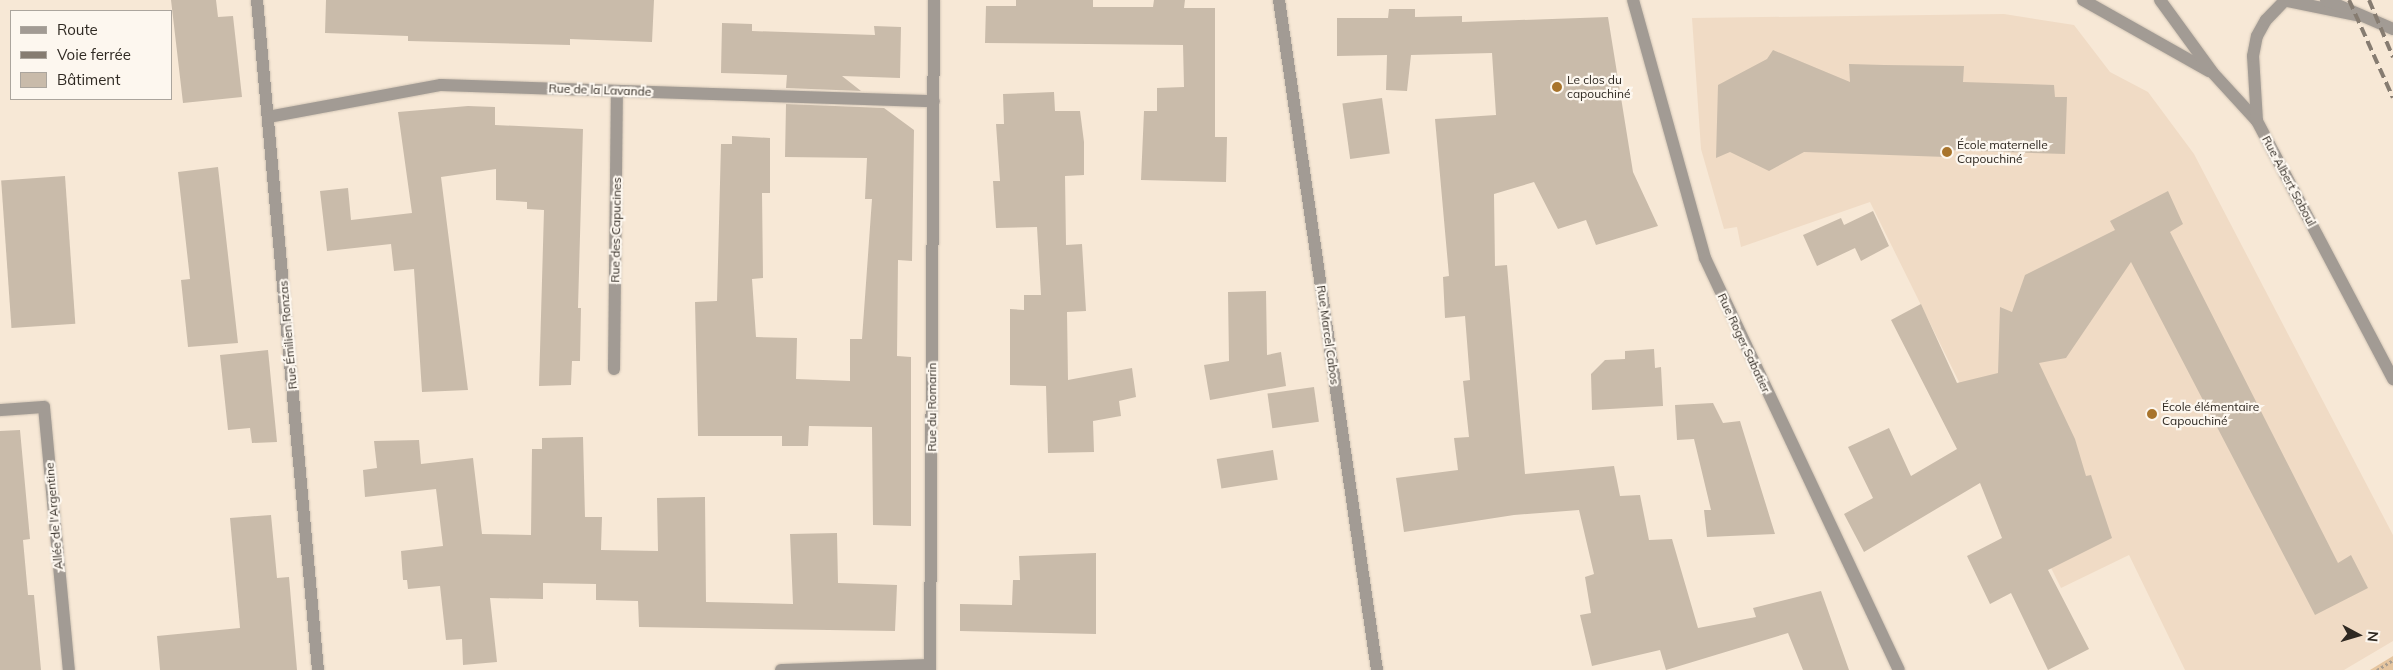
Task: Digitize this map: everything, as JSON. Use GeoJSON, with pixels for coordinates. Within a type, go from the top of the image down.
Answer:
{"type":"FeatureCollection","features":[{"type":"Feature","properties":{"kind":"street","name":"Rue Émilien Ronzas"},"geometry":{"type":"LineString","coordinates":[[257,0],[318,670]]}},
{"type":"Feature","properties":{"kind":"street","name":"Rue du Romarin"},"geometry":{"type":"LineString","coordinates":[[781,670],[930,668],[934,0]]}},
{"type":"Feature","properties":{"kind":"street","name":"Rue Marcel Cabos"},"geometry":{"type":"LineString","coordinates":[[1278,0],[1377,670]]}},
{"type":"Feature","properties":{"kind":"street","name":"Rue Roger Sabatier"},"geometry":{"type":"LineString","coordinates":[[1633,0],[1705,258],[1899,670]]}},
{"type":"Feature","properties":{"kind":"street"},"geometry":{"type":"LineString","coordinates":[[2083,0],[2213,73]]}},
{"type":"Feature","properties":{"kind":"street","name":"Rue Albert Soboul"},"geometry":{"type":"LineString","coordinates":[[2160,0],[2213,73],[2257,121],[2393,379]]}},
{"type":"Feature","properties":{"kind":"street"},"geometry":{"type":"LineString","coordinates":[[2257,121],[2253,56],[2257,36],[2266,20],[2284,0],[2356,15]]}},
{"type":"Feature","properties":{"kind":"street"},"geometry":{"type":"LineString","coordinates":[[2326,0],[2356,15],[2393,29]]}},
{"type":"Feature","properties":{"kind":"street","name":"Rue de la Lavande"},"geometry":{"type":"LineString","coordinates":[[268,117],[441,84],[934,101]]}},
{"type":"Feature","properties":{"kind":"street","name":"Rue des Capucines"},"geometry":{"type":"LineString","coordinates":[[614,369],[617,91]]}},
{"type":"Feature","properties":{"kind":"street","name":"Allée de l'Argentine"},"geometry":{"type":"LineString","coordinates":[[0,410],[44,407],[69,670]]}},
{"type":"Feature","properties":{"kind":"path"},"geometry":{"type":"LineString","coordinates":[[2377,670],[2393,660]]}},
{"type":"Feature","properties":{"kind":"shaded area","name":"École élémentaire Capouchiné"},"geometry":{"type":"Polygon","coordinates":[[[2004,14],[2074,25],[2110,72],[2148,92],[2194,154],[2393,535],[2393,641],[2344,670],[2185,670],[2129,555],[2061,588],[1870,202],[1741,247],[1737,227],[1724,229],[1701,149],[1692,18],[2004,14]]]}},
{"type":"Feature","properties":{"kind":"shaded area"},"geometry":{"type":"Polygon","coordinates":[[[2393,656],[2393,670],[2370,670],[2393,656]]]}},
{"type":"Feature","properties":{"kind":"building"},"geometry":{"type":"Polygon","coordinates":[[[171,0],[216,0],[218,17],[233,16],[242,97],[183,103],[171,0]]]}},
{"type":"Feature","properties":{"kind":"building"},"geometry":{"type":"Polygon","coordinates":[[[326,0],[654,0],[652,42],[570,39],[570,45],[408,41],[408,36],[325,33],[326,0]]]}},
{"type":"Feature","properties":{"kind":"building"},"geometry":{"type":"Polygon","coordinates":[[[1016,0],[1093,0],[1093,7],[1153,7],[1154,0],[1185,0],[1184,8],[1215,8],[1215,137],[1227,137],[1226,182],[1141,180],[1144,111],[1157,111],[1157,88],[1184,87],[1183,45],[985,43],[986,6],[1016,6],[1016,0]]]}},
{"type":"Feature","properties":{"kind":"building"},"geometry":{"type":"Polygon","coordinates":[[[1389,9],[1415,9],[1415,17],[1462,16],[1462,22],[1608,17],[1633,172],[1658,226],[1596,245],[1586,220],[1558,229],[1534,182],[1494,194],[1495,266],[1507,265],[1525,474],[1614,466],[1620,496],[1640,495],[1649,540],[1672,539],[1698,628],[1756,617],[1753,608],[1821,591],[1849,670],[1803,670],[1788,633],[1666,670],[1660,650],[1592,666],[1580,615],[1591,613],[1585,577],[1594,574],[1579,510],[1514,515],[1404,532],[1396,478],[1458,470],[1454,438],[1469,437],[1463,381],[1470,380],[1465,316],[1445,318],[1443,277],[1449,276],[1435,119],[1496,115],[1492,53],[1411,55],[1407,91],[1386,90],[1387,55],[1337,56],[1337,18],[1388,18],[1389,9]]]}},
{"type":"Feature","properties":{"kind":"building"},"geometry":{"type":"Polygon","coordinates":[[[722,23],[752,24],[752,31],[875,35],[874,26],[901,27],[900,78],[842,76],[861,91],[786,88],[787,75],[721,73],[722,23]]]}},
{"type":"Feature","properties":{"kind":"building"},"geometry":{"type":"Polygon","coordinates":[[[1773,50],[1850,82],[1849,64],[1964,66],[1963,82],[2054,85],[2055,97],[2067,97],[2065,154],[1946,150],[1946,157],[1804,152],[1769,171],[1730,152],[1716,158],[1718,85],[1767,59],[1773,50]]]}},
{"type":"Feature","properties":{"kind":"building"},"geometry":{"type":"Polygon","coordinates":[[[1054,92],[1055,111],[1080,111],[1084,142],[1084,175],[1065,176],[1066,245],[1082,244],[1086,311],[1067,312],[1068,380],[1132,368],[1136,397],[1119,401],[1121,416],[1093,421],[1094,452],[1048,453],[1046,386],[1010,385],[1010,309],[1024,310],[1024,295],[1041,295],[1037,227],[996,228],[993,181],[1000,181],[996,124],[1004,124],[1003,94],[1054,92]]]}},
{"type":"Feature","properties":{"kind":"building"},"geometry":{"type":"Polygon","coordinates":[[[1382,98],[1390,153],[1350,159],[1342,104],[1382,98]]]}},
{"type":"Feature","properties":{"kind":"building"},"geometry":{"type":"Polygon","coordinates":[[[786,104],[884,108],[914,130],[912,261],[898,260],[897,356],[911,357],[911,526],[873,525],[872,427],[809,426],[808,446],[782,446],[782,436],[698,436],[695,302],[717,301],[721,144],[732,144],[732,136],[770,138],[770,193],[762,193],[763,278],[752,279],[756,337],[797,338],[796,379],[850,381],[850,339],[862,339],[872,199],[865,199],[867,158],[785,157],[786,104]]]}},
{"type":"Feature","properties":{"kind":"building"},"geometry":{"type":"Polygon","coordinates":[[[468,106],[495,107],[495,125],[583,129],[578,308],[581,308],[580,361],[572,361],[571,385],[539,386],[544,210],[527,209],[527,202],[496,200],[496,169],[441,177],[468,390],[422,392],[414,269],[394,271],[391,244],[327,251],[320,191],[348,188],[351,220],[412,213],[398,112],[468,106]]]}},
{"type":"Feature","properties":{"kind":"building"},"geometry":{"type":"Polygon","coordinates":[[[218,167],[238,343],[188,347],[181,280],[190,279],[178,172],[218,167]]]}},
{"type":"Feature","properties":{"kind":"building"},"geometry":{"type":"Polygon","coordinates":[[[65,176],[75,324],[11,328],[1,180],[65,176]]]}},
{"type":"Feature","properties":{"kind":"building"},"geometry":{"type":"Polygon","coordinates":[[[2168,191],[2183,224],[2170,232],[2338,563],[2351,555],[2368,588],[2315,615],[2131,262],[2066,358],[2039,363],[2075,439],[2086,476],[2091,475],[2112,538],[2048,570],[2089,649],[2048,670],[2011,593],[1990,604],[1967,556],[2002,538],[1980,483],[1864,552],[1844,514],[1873,498],[1848,447],[1889,428],[1911,476],[1957,449],[1891,320],[1921,304],[1957,383],[1998,373],[2000,307],[2012,312],[2025,275],[2115,230],[2110,221],[2168,191]]]}},
{"type":"Feature","properties":{"kind":"building"},"geometry":{"type":"Polygon","coordinates":[[[1873,211],[1889,246],[1861,261],[1855,248],[1817,266],[1803,235],[1841,218],[1844,225],[1873,211]]]}},
{"type":"Feature","properties":{"kind":"building"},"geometry":{"type":"Polygon","coordinates":[[[1266,291],[1267,355],[1281,352],[1286,386],[1210,400],[1204,365],[1229,361],[1228,292],[1266,291]]]}},
{"type":"Feature","properties":{"kind":"building"},"geometry":{"type":"Polygon","coordinates":[[[1654,349],[1655,368],[1661,367],[1663,406],[1592,410],[1591,374],[1605,360],[1625,359],[1625,351],[1654,349]]]}},
{"type":"Feature","properties":{"kind":"building"},"geometry":{"type":"Polygon","coordinates":[[[268,350],[277,442],[252,443],[250,428],[228,430],[220,355],[268,350]]]}},
{"type":"Feature","properties":{"kind":"building"},"geometry":{"type":"Polygon","coordinates":[[[1314,387],[1319,422],[1272,428],[1267,394],[1314,387]]]}},
{"type":"Feature","properties":{"kind":"building"},"geometry":{"type":"Polygon","coordinates":[[[1713,403],[1723,423],[1740,421],[1775,534],[1707,537],[1704,510],[1711,510],[1694,439],[1677,440],[1675,405],[1713,403]]]}},
{"type":"Feature","properties":{"kind":"building"},"geometry":{"type":"Polygon","coordinates":[[[20,430],[30,539],[23,540],[28,595],[34,595],[41,670],[0,670],[0,431],[20,430]]]}},
{"type":"Feature","properties":{"kind":"building"},"geometry":{"type":"Polygon","coordinates":[[[583,437],[585,517],[602,517],[601,550],[658,551],[657,498],[705,497],[706,602],[793,604],[790,534],[837,533],[838,583],[897,585],[895,631],[639,627],[638,601],[596,600],[596,584],[543,583],[543,599],[490,598],[497,662],[463,665],[462,639],[446,640],[440,586],[408,589],[407,580],[403,580],[401,551],[443,546],[436,489],[365,497],[363,470],[377,468],[374,441],[419,440],[421,464],[473,458],[482,534],[531,535],[532,449],[542,449],[542,438],[583,437]]]}},
{"type":"Feature","properties":{"kind":"building"},"geometry":{"type":"Polygon","coordinates":[[[1273,450],[1278,480],[1221,489],[1217,459],[1273,450]]]}},
{"type":"Feature","properties":{"kind":"building"},"geometry":{"type":"Polygon","coordinates":[[[271,515],[277,578],[289,577],[297,670],[160,670],[157,636],[240,628],[230,518],[271,515]]]}},
{"type":"Feature","properties":{"kind":"building"},"geometry":{"type":"Polygon","coordinates":[[[1096,553],[1096,634],[960,631],[960,604],[1012,605],[1013,580],[1020,580],[1019,556],[1096,553]]]}},
{"type":"Feature","properties":{"kind":"railway"},"geometry":{"type":"LineString","coordinates":[[2349,0],[2393,98]]}},
{"type":"Feature","properties":{"kind":"railway"},"geometry":{"type":"LineString","coordinates":[[2369,0],[2393,57]]}},
{"type":"Feature","properties":{"kind":"place","name":"Le clos du capouchiné"},"geometry":{"type":"Point","coordinates":[1557,87]}},
{"type":"Feature","properties":{"kind":"place","name":"École maternelle Capouchiné"},"geometry":{"type":"Point","coordinates":[1947,152]}},
{"type":"Feature","properties":{"kind":"place","name":"École élémentaire Capouchiné"},"geometry":{"type":"Point","coordinates":[2152,414]}}]}
